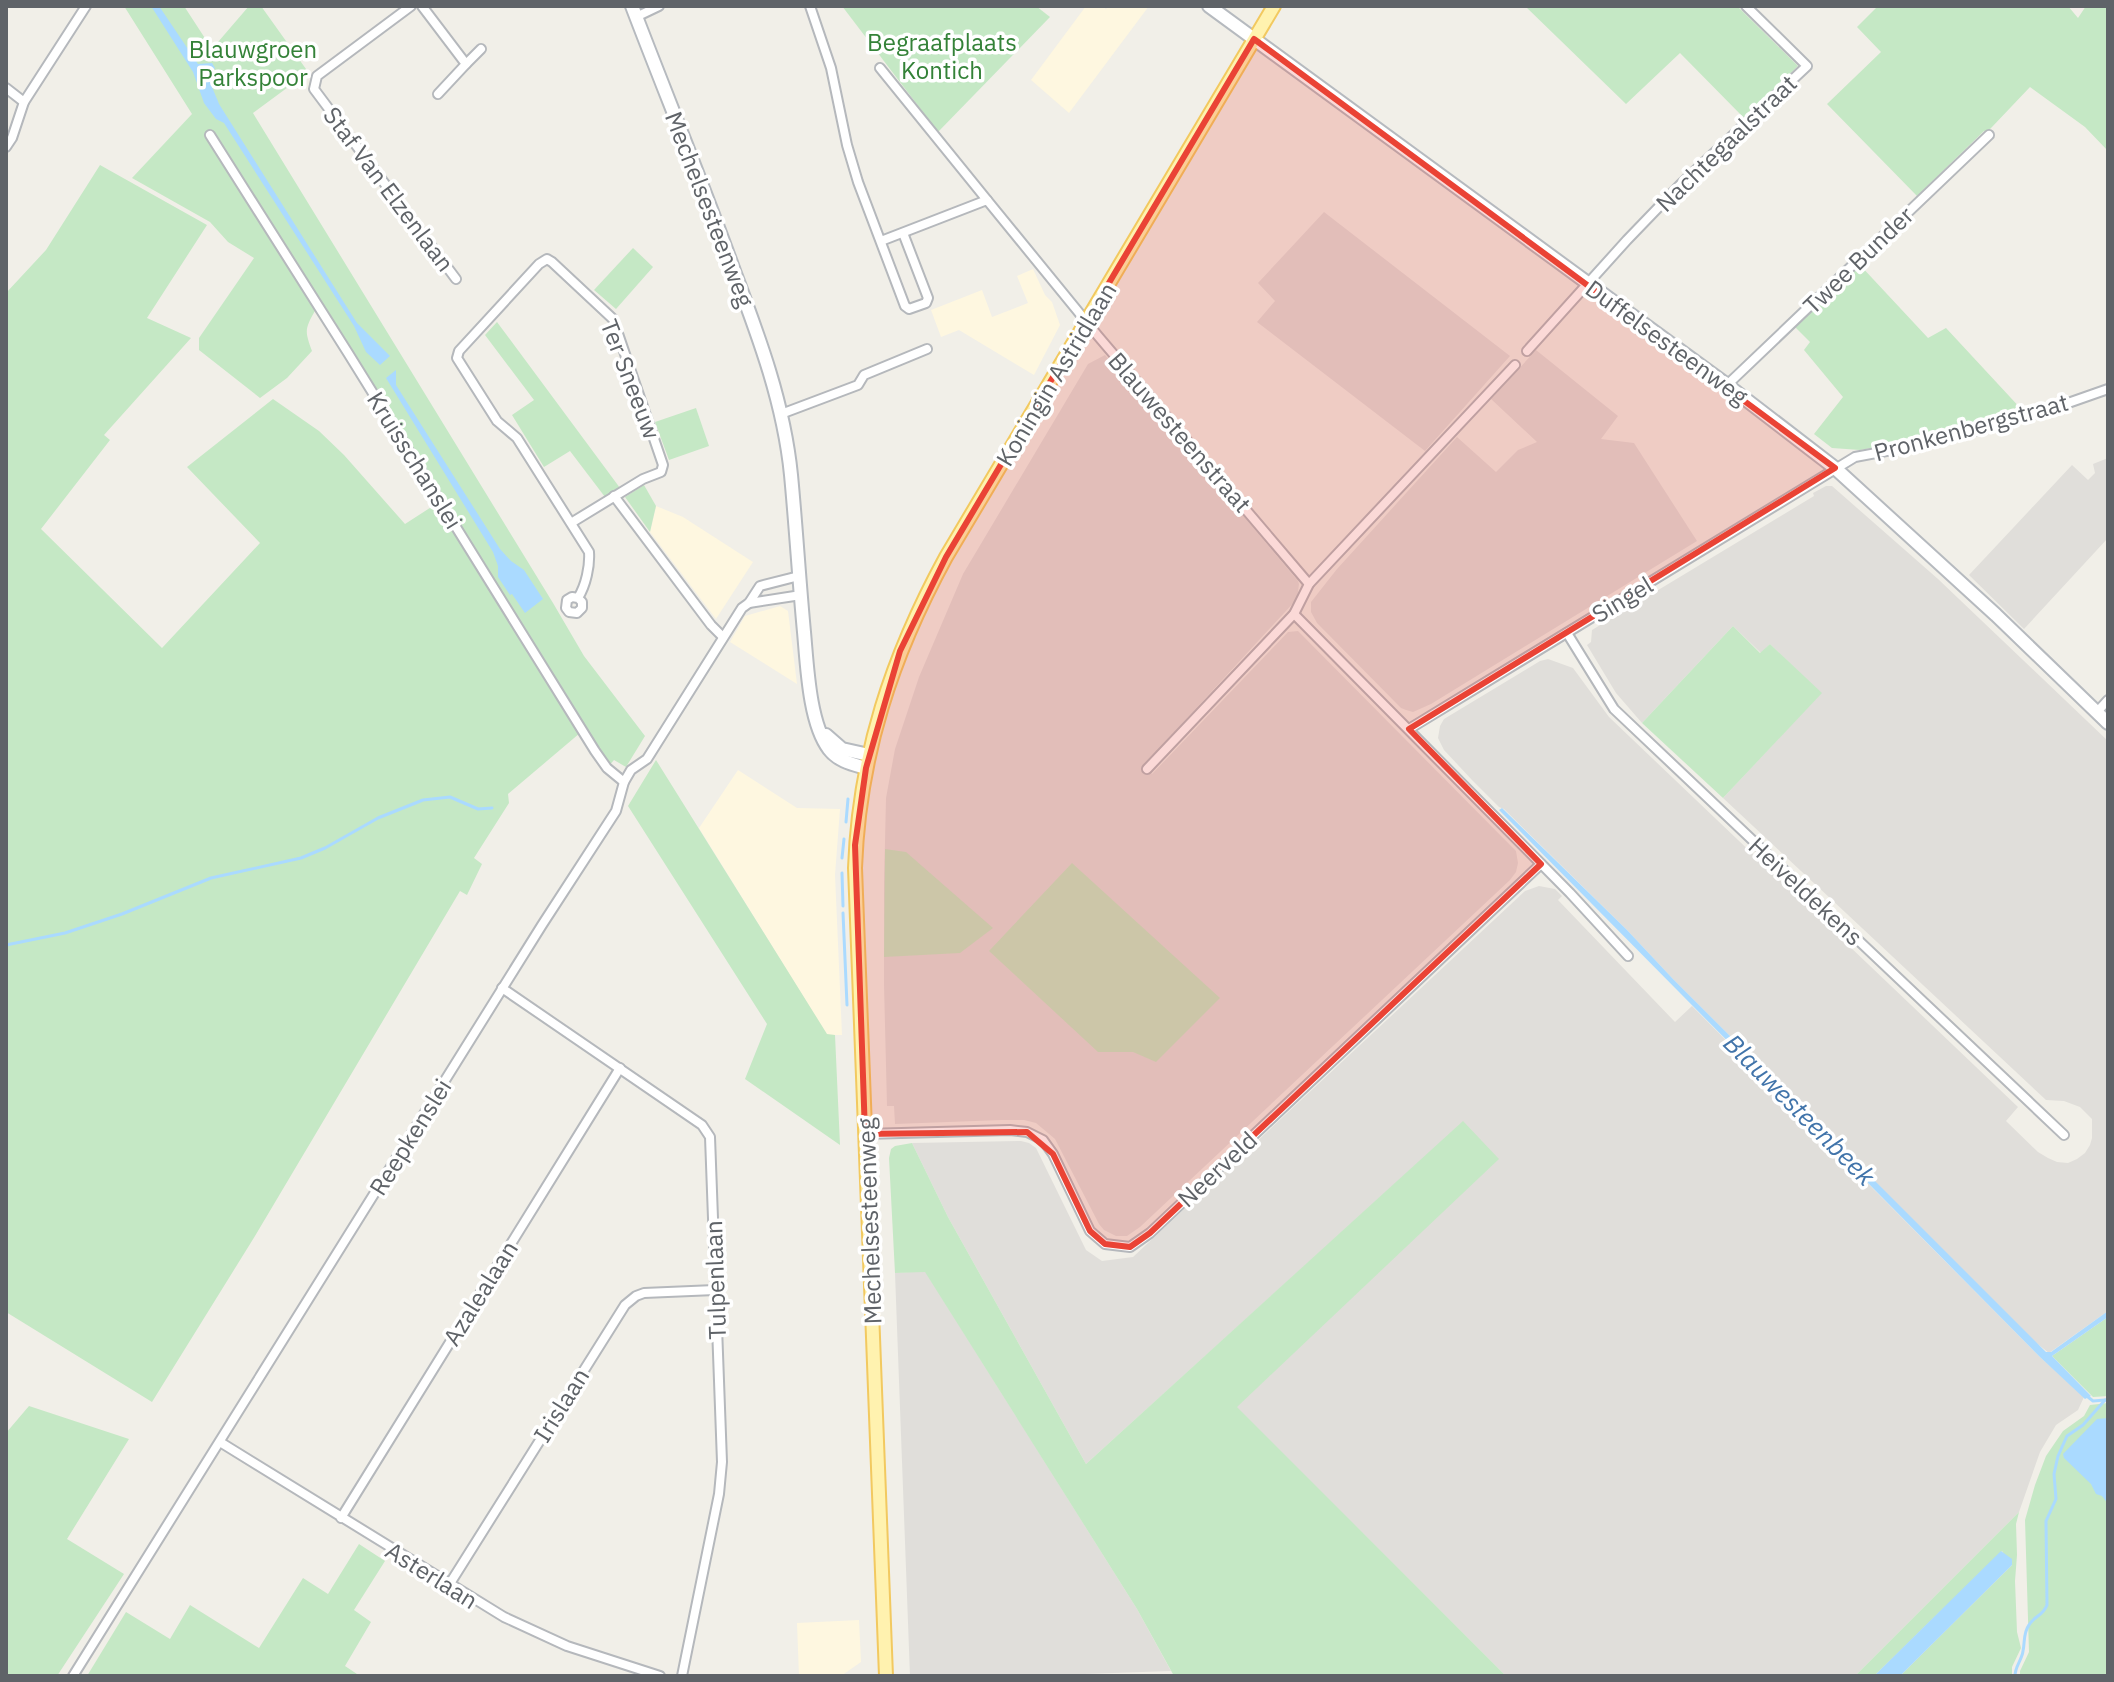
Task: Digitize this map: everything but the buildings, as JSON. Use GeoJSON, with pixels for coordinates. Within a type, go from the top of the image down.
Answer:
{"type":"FeatureCollection","features":[{"type":"Feature","properties":{"kind":"main road","name":"Koningin Astridlaan"},"geometry":{"type":"LineString","coordinates":[[867,762],[882,701],[920,604],[1274,6]]}},
{"type":"Feature","properties":{"kind":"main road","name":"Mechelsesteenweg"},"geometry":{"type":"LineString","coordinates":[[867,762],[857,820],[855,868],[886,1676]]}},
{"type":"Feature","properties":{"kind":"street"},"geometry":{"type":"LineString","coordinates":[[6,147],[24,102],[86,6]]}},
{"type":"Feature","properties":{"kind":"street","name":"Staf Van Elzenlaan"},"geometry":{"type":"LineString","coordinates":[[411,6],[317,76],[314,89],[456,279]]}},
{"type":"Feature","properties":{"kind":"street"},"geometry":{"type":"LineString","coordinates":[[422,6],[466,64]]}},
{"type":"Feature","properties":{"kind":"street"},"geometry":{"type":"LineString","coordinates":[[634,11],[659,6]]}},
{"type":"Feature","properties":{"kind":"street"},"geometry":{"type":"LineString","coordinates":[[810,6],[831,68],[858,182],[905,306],[909,309],[926,303],[928,298],[903,233]]}},
{"type":"Feature","properties":{"kind":"street","name":"Duffelsesteenweg"},"geometry":{"type":"LineString","coordinates":[[1209,6],[1727,385],[1835,468],[1977,597],[2108,723]]}},
{"type":"Feature","properties":{"kind":"street","name":"Nachtegaalstraat"},"geometry":{"type":"LineString","coordinates":[[1588,284],[1680,185],[1807,66],[1746,6]]}},
{"type":"Feature","properties":{"kind":"street","name":"Mechelsesteenweg"},"geometry":{"type":"LineString","coordinates":[[634,11],[743,294],[766,358],[781,414],[791,471],[807,668],[820,733],[837,757],[849,763],[867,762]]}},
{"type":"Feature","properties":{"kind":"street"},"geometry":{"type":"LineString","coordinates":[[438,94],[481,49]]}},
{"type":"Feature","properties":{"kind":"street","name":"Blauwesteenstraat"},"geometry":{"type":"LineString","coordinates":[[880,68],[1086,322],[1309,584]]}},
{"type":"Feature","properties":{"kind":"street"},"geometry":{"type":"LineString","coordinates":[[6,88],[24,102]]}},
{"type":"Feature","properties":{"kind":"street","name":"Kruisschanslei"},"geometry":{"type":"LineString","coordinates":[[210,135],[595,751],[607,768],[624,782]]}},
{"type":"Feature","properties":{"kind":"street","name":"Twee Bunder"},"geometry":{"type":"LineString","coordinates":[[1727,385],[1989,135]]}},
{"type":"Feature","properties":{"kind":"street"},"geometry":{"type":"LineString","coordinates":[[881,241],[987,200]]}},
{"type":"Feature","properties":{"kind":"street","name":"Ter Sneeuw"},"geometry":{"type":"LineString","coordinates":[[547,259],[612,316],[663,465],[661,472],[614,496],[571,523],[517,438],[497,421],[457,358],[459,351],[547,259]]}},
{"type":"Feature","properties":{"kind":"street"},"geometry":{"type":"LineString","coordinates":[[1527,351],[1588,284]]}},
{"type":"Feature","properties":{"kind":"street"},"geometry":{"type":"LineString","coordinates":[[781,414],[858,385],[864,375],[927,349]]}},
{"type":"Feature","properties":{"kind":"street"},"geometry":{"type":"LineString","coordinates":[[1147,769],[1294,614],[1309,584],[1515,365]]}},
{"type":"Feature","properties":{"kind":"street","name":"Pronkenbergstraat"},"geometry":{"type":"LineString","coordinates":[[1835,468],[1855,457],[1909,448],[1970,432],[2108,389]]}},
{"type":"Feature","properties":{"kind":"street","name":"Singel"},"geometry":{"type":"LineString","coordinates":[[1409,729],[1835,468]]}},
{"type":"Feature","properties":{"kind":"street"},"geometry":{"type":"LineString","coordinates":[[614,496],[723,637]]}},
{"type":"Feature","properties":{"kind":"street"},"geometry":{"type":"LineString","coordinates":[[571,523],[590,555],[584,588],[578,598]]}},
{"type":"Feature","properties":{"kind":"street","name":"Reepkenslei"},"geometry":{"type":"LineString","coordinates":[[73,1676],[502,988],[616,811],[624,782],[631,770],[647,759],[723,637],[760,586],[799,576]]}},
{"type":"Feature","properties":{"kind":"street"},"geometry":{"type":"LineString","coordinates":[[749,603],[801,595]]}},
{"type":"Feature","properties":{"kind":"street"},"geometry":{"type":"LineString","coordinates":[[1294,614],[1628,956]]}},
{"type":"Feature","properties":{"kind":"street","name":"Heiveldekens"},"geometry":{"type":"LineString","coordinates":[[1567,633],[1614,709],[2064,1135]]}},
{"type":"Feature","properties":{"kind":"street"},"geometry":{"type":"LineString","coordinates":[[2097,712],[2108,700]]}},
{"type":"Feature","properties":{"kind":"street","name":"Neerveld"},"geometry":{"type":"LineString","coordinates":[[865,1134],[1027,1132],[1043,1140],[1053,1154],[1090,1231],[1105,1244],[1130,1247],[1158,1225],[1541,864]]}},
{"type":"Feature","properties":{"kind":"street","name":"Tulpenlaan"},"geometry":{"type":"LineString","coordinates":[[502,988],[702,1125],[708,1133],[722,1445],[710,1542],[682,1676]]}},
{"type":"Feature","properties":{"kind":"street","name":"Azalealaan"},"geometry":{"type":"LineString","coordinates":[[341,1518],[620,1068]]}},
{"type":"Feature","properties":{"kind":"street","name":"Irislaan"},"geometry":{"type":"LineString","coordinates":[[449,1585],[625,1305],[644,1293],[715,1290]]}},
{"type":"Feature","properties":{"kind":"street","name":"Asterlaan"},"geometry":{"type":"LineString","coordinates":[[220,1442],[504,1617],[557,1642],[660,1676]]}},
{"type":"Feature","properties":{"kind":"highlighted area"},"geometry":{"type":"Polygon","coordinates":[[[1254,39],[1835,468],[1409,729],[1541,864],[1150,1233],[1130,1247],[1105,1244],[1090,1231],[1053,1154],[1027,1132],[865,1134],[855,845],[866,768],[900,651],[946,557],[1254,39]]]}},
{"type":"Feature","properties":{"kind":"shaded area"},"geometry":{"type":"Polygon","coordinates":[[[1086,6],[1106,9],[1108,6],[1149,6],[1069,113],[1031,80],[1086,6]]]}},
{"type":"Feature","properties":{"kind":"shaded area"},"geometry":{"type":"Polygon","coordinates":[[[1324,212],[1510,356],[1425,451],[1257,322],[1275,301],[1258,283],[1324,212]]]}},
{"type":"Feature","properties":{"kind":"shaded area"},"geometry":{"type":"Polygon","coordinates":[[[1033,269],[1045,295],[1052,302],[1060,325],[1034,375],[959,330],[941,337],[931,310],[982,290],[992,317],[1028,303],[1017,276],[1033,269]]]}},
{"type":"Feature","properties":{"kind":"shaded area"},"geometry":{"type":"Polygon","coordinates":[[[1536,350],[1618,416],[1601,439],[1634,443],[1697,541],[1431,704],[1413,712],[1406,710],[1317,623],[1311,612],[1311,602],[1457,437],[1496,472],[1518,450],[1537,442],[1491,399],[1536,350]]]}},
{"type":"Feature","properties":{"kind":"shaded area"},"geometry":{"type":"Polygon","coordinates":[[[1105,355],[1299,584],[1297,599],[1143,766],[1152,774],[1288,632],[1298,631],[1516,851],[1518,863],[1510,880],[1127,1236],[1116,1236],[1099,1224],[1055,1139],[1036,1123],[1002,1120],[895,1124],[894,1106],[887,1106],[884,885],[886,798],[895,749],[919,677],[963,574],[1088,364],[1105,355]]]}},
{"type":"Feature","properties":{"kind":"shaded area"},"geometry":{"type":"Polygon","coordinates":[[[2108,458],[2108,538],[2024,629],[1969,575],[2072,465],[2088,480],[2095,473],[2093,464],[2108,458]]]}},
{"type":"Feature","properties":{"kind":"shaded area"},"geometry":{"type":"Polygon","coordinates":[[[1826,486],[1832,486],[1938,579],[2108,741],[2108,1311],[2049,1353],[1627,930],[1472,780],[1444,750],[1438,738],[1444,719],[1540,661],[1548,659],[1573,668],[1609,717],[2018,1107],[2006,1121],[2048,1158],[2068,1163],[2077,1159],[2090,1145],[2092,1119],[2080,1107],[2064,1101],[2046,1100],[1723,798],[1821,693],[1770,644],[1761,653],[1733,626],[1642,723],[1616,693],[1587,645],[1591,642],[1592,630],[1826,486]]]}},
{"type":"Feature","properties":{"kind":"shaded area"},"geometry":{"type":"Polygon","coordinates":[[[656,506],[683,517],[753,562],[716,619],[650,532],[656,506]]]}},
{"type":"Feature","properties":{"kind":"shaded area"},"geometry":{"type":"Polygon","coordinates":[[[780,606],[788,611],[797,684],[730,642],[745,616],[780,606]]]}},
{"type":"Feature","properties":{"kind":"shaded area"},"geometry":{"type":"Polygon","coordinates":[[[738,770],[797,808],[840,809],[835,875],[842,1035],[827,1035],[699,828],[738,770]]]}},
{"type":"Feature","properties":{"kind":"shaded area"},"geometry":{"type":"Polygon","coordinates":[[[1539,886],[1555,889],[1562,896],[1558,900],[1675,1022],[1692,1006],[2041,1358],[2084,1397],[2078,1410],[2056,1425],[2040,1452],[2019,1512],[1855,1676],[1506,1676],[1236,1407],[1498,1159],[1463,1122],[1086,1464],[948,1217],[912,1143],[1029,1143],[1036,1148],[1086,1250],[1102,1261],[1133,1257],[1525,891],[1539,886]]]}},
{"type":"Feature","properties":{"kind":"shaded area"},"geometry":{"type":"Polygon","coordinates":[[[925,1271],[1137,1609],[1171,1671],[910,1676],[895,1273],[925,1271]]]}},
{"type":"Feature","properties":{"kind":"shaded area"},"geometry":{"type":"Polygon","coordinates":[[[859,1620],[861,1662],[841,1676],[799,1676],[797,1623],[859,1620]]]}},
{"type":"Feature","properties":{"kind":"green space","name":"Blauwgroen Parkspoor"},"geometry":{"type":"Polygon","coordinates":[[[124,6],[184,6],[212,49],[249,6],[261,6],[306,69],[295,82],[253,113],[584,656],[645,736],[626,767],[614,760],[607,768],[209,135],[205,137],[316,309],[307,330],[312,351],[287,378],[260,398],[199,350],[199,338],[254,258],[228,242],[210,222],[132,178],[192,114],[124,6]]]}},
{"type":"Feature","properties":{"kind":"green space","name":"Begraafplaats Kontich"},"geometry":{"type":"Polygon","coordinates":[[[842,6],[1036,6],[1050,17],[938,132],[842,6]]]}},
{"type":"Feature","properties":{"kind":"green space"},"geometry":{"type":"Polygon","coordinates":[[[1525,6],[1737,6],[1798,66],[1744,118],[1680,53],[1626,104],[1525,6]]]}},
{"type":"Feature","properties":{"kind":"green space"},"geometry":{"type":"Polygon","coordinates":[[[1878,6],[2068,6],[2078,18],[2086,6],[2108,6],[2108,151],[2085,127],[2030,87],[1987,132],[1984,131],[1917,196],[1827,104],[1881,52],[1857,27],[1878,6]]]}},
{"type":"Feature","properties":{"kind":"green space"},"geometry":{"type":"Polygon","coordinates":[[[100,165],[207,225],[147,318],[191,338],[104,435],[110,440],[41,529],[162,648],[260,543],[187,467],[273,399],[319,431],[405,524],[436,504],[580,733],[508,794],[509,803],[474,858],[482,864],[467,895],[460,891],[255,1236],[152,1402],[6,1312],[6,293],[46,250],[100,165]]]}},
{"type":"Feature","properties":{"kind":"green space"},"geometry":{"type":"Polygon","coordinates":[[[633,248],[653,267],[616,309],[594,290],[633,248]]]}},
{"type":"Feature","properties":{"kind":"green space"},"geometry":{"type":"Polygon","coordinates":[[[1859,264],[1928,338],[1946,328],[2023,411],[1915,440],[1860,450],[1832,448],[1814,434],[1843,397],[1804,350],[1810,342],[1794,326],[1859,264]]]}},
{"type":"Feature","properties":{"kind":"green space"},"geometry":{"type":"Polygon","coordinates":[[[497,322],[620,488],[605,497],[570,451],[544,467],[512,415],[534,400],[485,335],[497,322]]]}},
{"type":"Feature","properties":{"kind":"green space"},"geometry":{"type":"Polygon","coordinates":[[[696,408],[709,446],[669,460],[655,422],[696,408]]]}},
{"type":"Feature","properties":{"kind":"green space"},"geometry":{"type":"Polygon","coordinates":[[[644,485],[656,506],[650,532],[625,497],[644,485]]]}},
{"type":"Feature","properties":{"kind":"green space"},"geometry":{"type":"Polygon","coordinates":[[[1733,626],[1760,653],[1770,644],[1822,693],[1723,798],[1642,723],[1733,626]]]}},
{"type":"Feature","properties":{"kind":"green space"},"geometry":{"type":"Polygon","coordinates":[[[656,760],[827,1034],[835,1035],[840,1145],[745,1079],[767,1024],[628,806],[656,760]]]}},
{"type":"Feature","properties":{"kind":"green space"},"geometry":{"type":"Polygon","coordinates":[[[885,849],[906,852],[993,928],[960,953],[884,957],[885,849]]]}},
{"type":"Feature","properties":{"kind":"green space"},"geometry":{"type":"Polygon","coordinates":[[[1072,863],[1220,998],[1156,1062],[1133,1052],[1098,1052],[989,951],[1072,863]]]}},
{"type":"Feature","properties":{"kind":"green space"},"geometry":{"type":"Polygon","coordinates":[[[1463,1121],[1499,1159],[1237,1407],[1506,1676],[1174,1676],[1137,1609],[925,1272],[895,1273],[891,1149],[912,1143],[948,1217],[1086,1464],[1463,1121]]]}},
{"type":"Feature","properties":{"kind":"green space"},"geometry":{"type":"Polygon","coordinates":[[[2108,1317],[2108,1396],[2093,1397],[2052,1356],[2108,1317]]]}},
{"type":"Feature","properties":{"kind":"green space"},"geometry":{"type":"Polygon","coordinates":[[[2108,1403],[2108,1676],[2020,1676],[2029,1652],[2025,1520],[2035,1485],[2046,1456],[2063,1431],[2084,1416],[2090,1405],[2108,1403]]]}},
{"type":"Feature","properties":{"kind":"green space"},"geometry":{"type":"Polygon","coordinates":[[[29,1406],[129,1439],[67,1539],[124,1574],[57,1676],[6,1676],[6,1433],[29,1406]]]}},
{"type":"Feature","properties":{"kind":"green space"},"geometry":{"type":"Polygon","coordinates":[[[2019,1512],[2015,1581],[2017,1632],[2021,1648],[2012,1667],[2012,1676],[1900,1676],[2012,1565],[2002,1551],[1874,1676],[1855,1676],[2019,1512]]]}},
{"type":"Feature","properties":{"kind":"green space"},"geometry":{"type":"Polygon","coordinates":[[[359,1544],[385,1561],[354,1610],[371,1622],[345,1666],[360,1676],[87,1676],[126,1612],[170,1639],[190,1605],[259,1648],[303,1578],[328,1594],[359,1544]]]}},
{"type":"Feature","properties":{"kind":"water"},"geometry":{"type":"Polygon","coordinates":[[[151,6],[159,6],[198,64],[212,63],[215,68],[211,81],[219,104],[357,323],[390,356],[380,365],[366,352],[354,326],[224,123],[216,119],[204,103],[193,72],[151,6]]]}},
{"type":"Feature","properties":{"kind":"water"},"geometry":{"type":"Polygon","coordinates":[[[396,370],[396,385],[500,549],[524,570],[543,599],[525,613],[498,577],[493,552],[386,378],[396,370]]]}},
{"type":"Feature","properties":{"kind":"water"},"geometry":{"type":"Polygon","coordinates":[[[1502,808],[2046,1352],[2051,1352],[2108,1311],[2108,1317],[2052,1356],[2091,1396],[2085,1399],[2041,1358],[1499,810],[1502,808]]]}},
{"type":"Feature","properties":{"kind":"water"},"geometry":{"type":"Polygon","coordinates":[[[2108,1418],[2108,1504],[2063,1454],[2097,1419],[2108,1418]]]}},
{"type":"Feature","properties":{"kind":"water"},"geometry":{"type":"Polygon","coordinates":[[[2001,1551],[2012,1559],[2012,1565],[1900,1676],[1874,1676],[2001,1551]]]}},
{"type":"Feature","properties":{"kind":"waterway"},"geometry":{"type":"LineString","coordinates":[[6,945],[65,933],[211,878],[301,858],[378,818],[423,800],[450,797],[478,809],[492,808]]}},
{"type":"Feature","properties":{"kind":"waterway"},"geometry":{"type":"LineString","coordinates":[[846,822],[848,799]]}},
{"type":"Feature","properties":{"kind":"waterway"},"geometry":{"type":"LineString","coordinates":[[842,858],[844,839]]}},
{"type":"Feature","properties":{"kind":"waterway"},"geometry":{"type":"LineString","coordinates":[[842,873],[843,906]]}},
{"type":"Feature","properties":{"kind":"waterway"},"geometry":{"type":"LineString","coordinates":[[843,913],[847,1005]]}},
{"type":"Feature","properties":{"kind":"waterway","name":"Blauwesteenbeek"},"geometry":{"type":"LineString","coordinates":[[2088,1397],[2093,1401],[2105,1400]]}},
{"type":"Feature","properties":{"kind":"waterway"},"geometry":{"type":"LineString","coordinates":[[2015,1676],[2027,1628],[2047,1605],[2046,1521],[2056,1499],[2054,1474],[2058,1456],[2067,1436],[2108,1400]]}}]}
